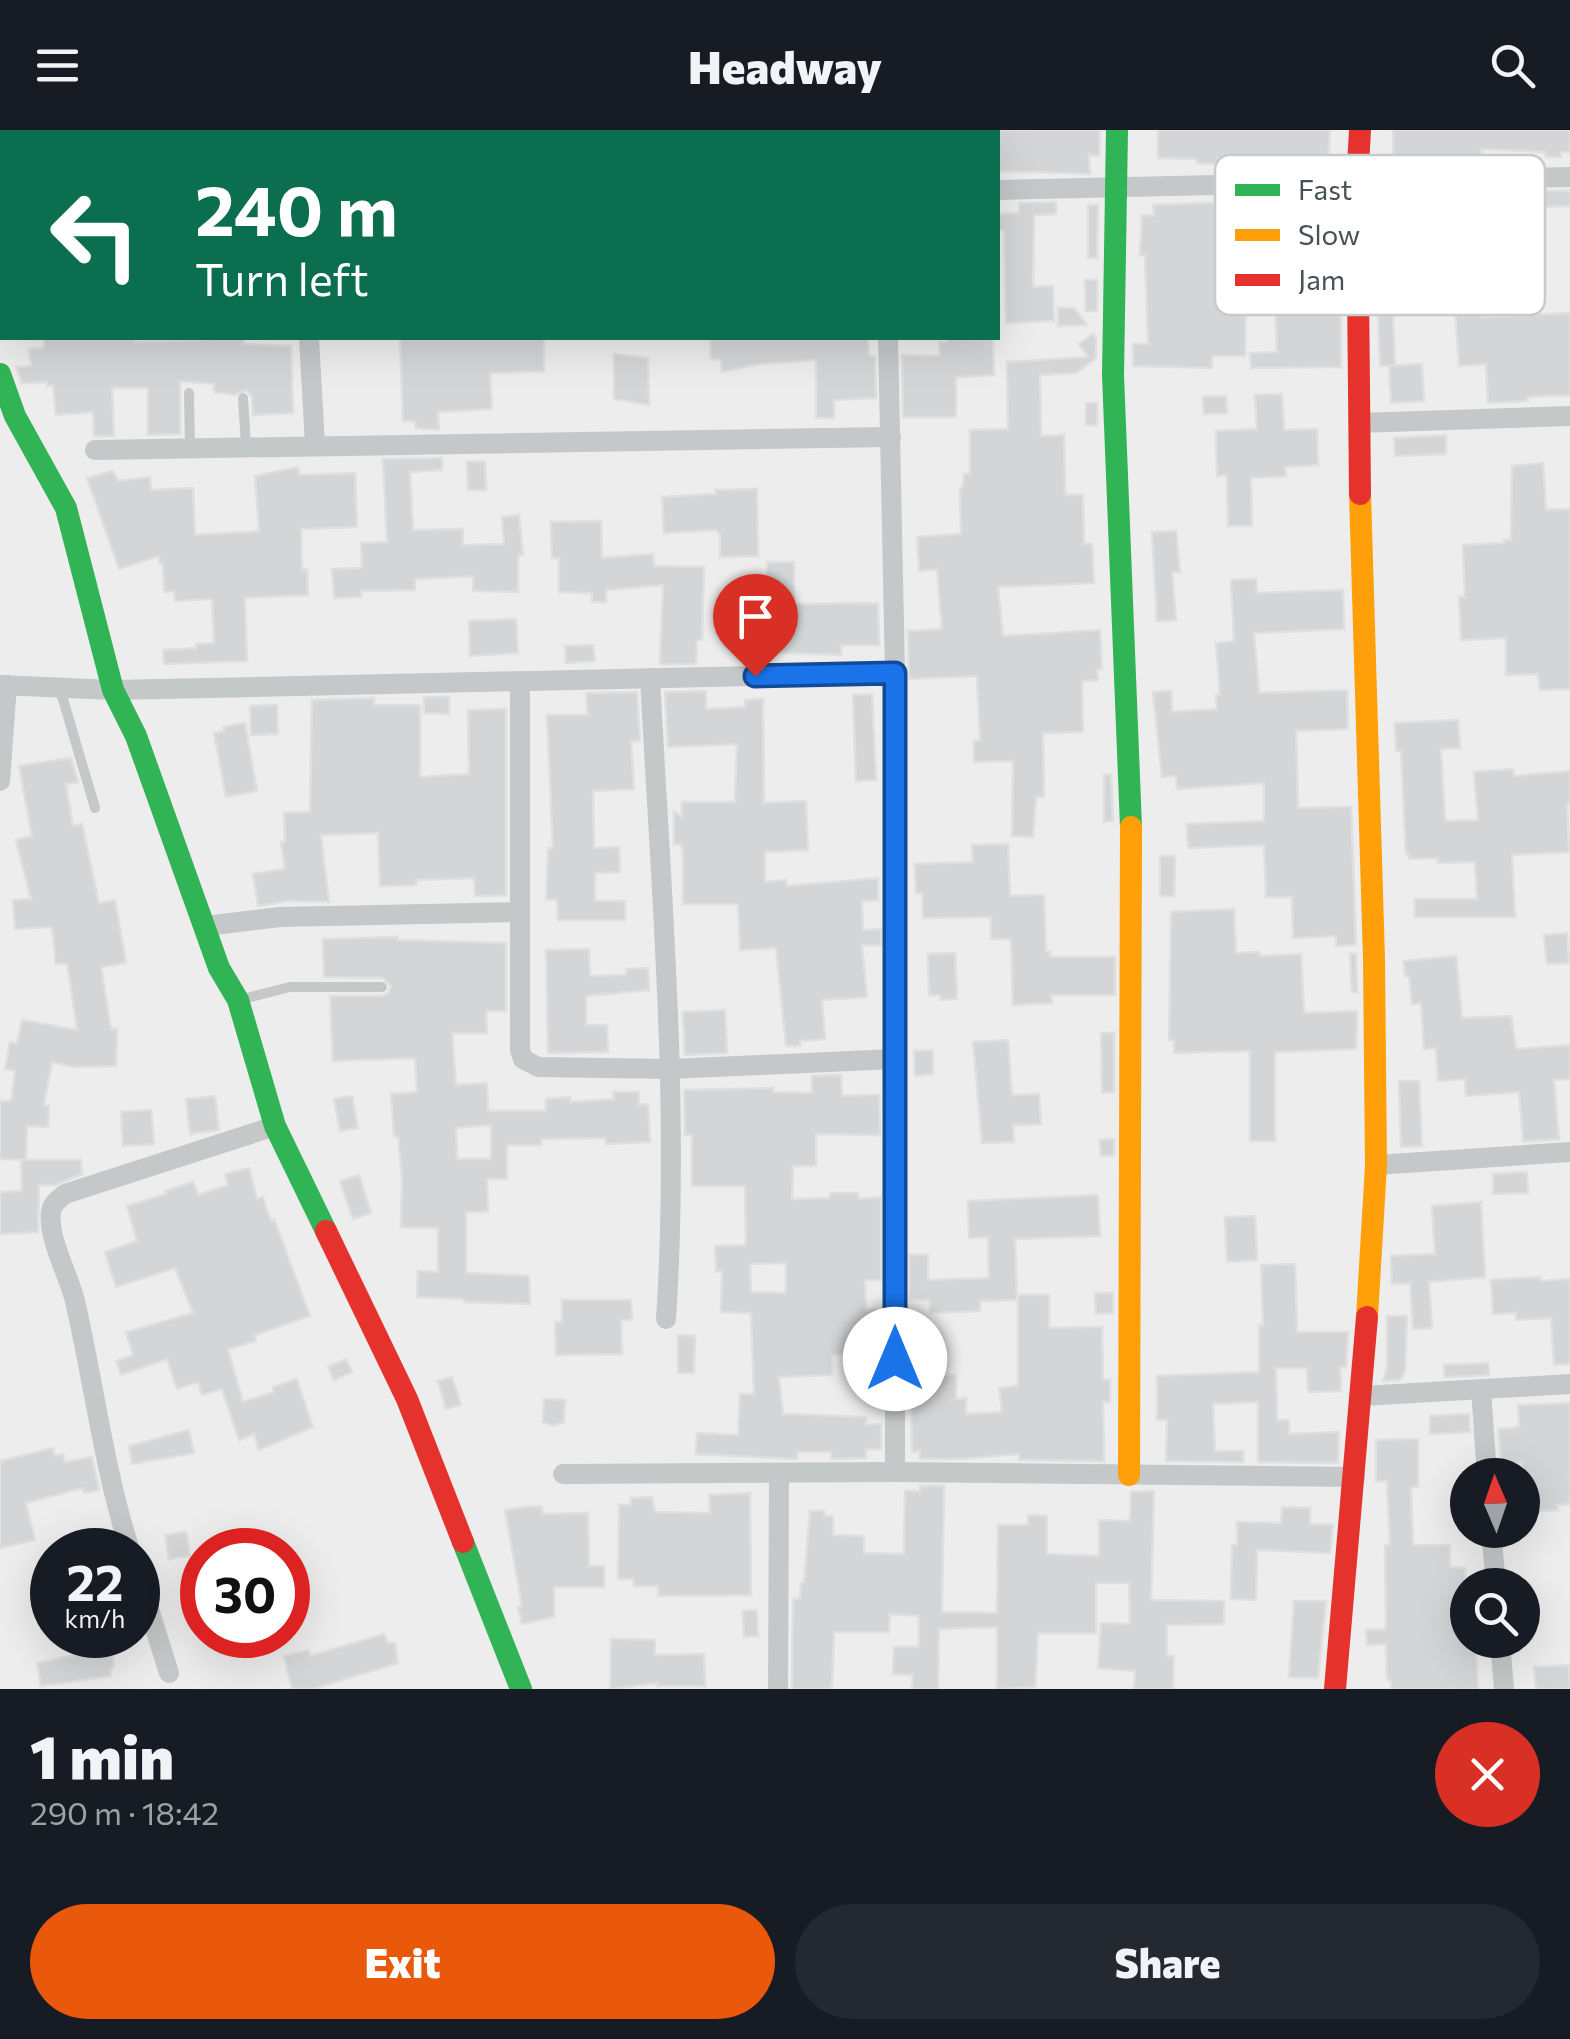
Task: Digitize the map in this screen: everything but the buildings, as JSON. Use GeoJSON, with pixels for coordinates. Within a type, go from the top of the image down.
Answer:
{"type":"FeatureCollection","features":[{"type":"Feature","properties":{"kind":"street"},"geometry":{"type":"LineString","coordinates":[[1117,130],[1113,375],[1134,887],[1129,1475]]}},
{"type":"Feature","properties":{"kind":"street"},"geometry":{"type":"LineString","coordinates":[[1359,155],[1360,130]]}},
{"type":"Feature","properties":{"kind":"street"},"geometry":{"type":"LineString","coordinates":[[1545,178],[1570,177]]}},
{"type":"Feature","properties":{"kind":"street"},"geometry":{"type":"LineString","coordinates":[[1000,190],[1215,184]]}},
{"type":"Feature","properties":{"kind":"street"},"geometry":{"type":"LineString","coordinates":[[1335,1689],[1362,1396],[1376,1165],[1374,959],[1361,602],[1358,315]]}},
{"type":"Feature","properties":{"kind":"street"},"geometry":{"type":"LineString","coordinates":[[308,340],[315,445]]}},
{"type":"Feature","properties":{"kind":"street"},"geometry":{"type":"LineString","coordinates":[[888,340],[895,673],[896,1472]]}},
{"type":"Feature","properties":{"kind":"street"},"geometry":{"type":"LineString","coordinates":[[0,374],[7,417],[47,469],[66,508],[113,690],[136,736],[219,968],[238,1000],[275,1126],[408,1399],[521,1689]]}},
{"type":"Feature","properties":{"kind":"street"},"geometry":{"type":"LineString","coordinates":[[1359,423],[1570,416]]}},
{"type":"Feature","properties":{"kind":"street"},"geometry":{"type":"LineString","coordinates":[[95,450],[890,437]]}},
{"type":"Feature","properties":{"kind":"street"},"geometry":{"type":"LineString","coordinates":[[0,782],[3,685],[113,690],[895,673]]}},
{"type":"Feature","properties":{"kind":"street"},"geometry":{"type":"LineString","coordinates":[[650,678],[670,1069],[671,1240],[666,1319]]}},
{"type":"Feature","properties":{"kind":"street"},"geometry":{"type":"LineString","coordinates":[[520,681],[523,1059],[538,1067],[670,1069],[895,1059]]}},
{"type":"Feature","properties":{"kind":"street"},"geometry":{"type":"LineString","coordinates":[[206,926],[280,917],[519,912]]}},
{"type":"Feature","properties":{"kind":"street"},"geometry":{"type":"LineString","coordinates":[[123,1528],[74,1298],[52,1229],[55,1201],[65,1194],[275,1126]]}},
{"type":"Feature","properties":{"kind":"street"},"geometry":{"type":"LineString","coordinates":[[1376,1165],[1570,1152]]}},
{"type":"Feature","properties":{"kind":"street"},"geometry":{"type":"LineString","coordinates":[[1362,1396],[1570,1384]]}},
{"type":"Feature","properties":{"kind":"street"},"geometry":{"type":"LineString","coordinates":[[1481,1390],[1486,1458]]}},
{"type":"Feature","properties":{"kind":"street"},"geometry":{"type":"LineString","coordinates":[[563,1474],[896,1472],[1355,1477]]}},
{"type":"Feature","properties":{"kind":"street"},"geometry":{"type":"LineString","coordinates":[[778,1689],[779,1474]]}},
{"type":"Feature","properties":{"kind":"street"},"geometry":{"type":"LineString","coordinates":[[160,1644],[169,1672]]}},
{"type":"Feature","properties":{"kind":"street"},"geometry":{"type":"LineString","coordinates":[[1501,1658],[1504,1689]]}},
{"type":"Feature","properties":{"kind":"lane"},"geometry":{"type":"LineString","coordinates":[[189,392],[190,448]]}},
{"type":"Feature","properties":{"kind":"lane"},"geometry":{"type":"LineString","coordinates":[[244,398],[246,446]]}},
{"type":"Feature","properties":{"kind":"lane"},"geometry":{"type":"LineString","coordinates":[[60,689],[95,808]]}},
{"type":"Feature","properties":{"kind":"lane"},"geometry":{"type":"LineString","coordinates":[[238,1000],[290,987],[382,987]]}},
{"type":"Feature","properties":{"kind":"traffic: fast"},"geometry":{"type":"LineString","coordinates":[[1117,130],[1113,375],[1131,827]]}},
{"type":"Feature","properties":{"kind":"traffic: fast"},"geometry":{"type":"LineString","coordinates":[[0,374],[15,416],[66,508],[113,690],[136,736],[219,968],[238,1000],[275,1126],[326,1231]]}},
{"type":"Feature","properties":{"kind":"traffic: fast"},"geometry":{"type":"LineString","coordinates":[[463,1542],[521,1689]]}},
{"type":"Feature","properties":{"kind":"traffic: slow"},"geometry":{"type":"LineString","coordinates":[[1360,494],[1376,1165],[1367,1317]]}},
{"type":"Feature","properties":{"kind":"traffic: slow"},"geometry":{"type":"LineString","coordinates":[[1129,1475],[1131,827]]}},
{"type":"Feature","properties":{"kind":"traffic: jam"},"geometry":{"type":"LineString","coordinates":[[1359,155],[1360,130]]}},
{"type":"Feature","properties":{"kind":"traffic: jam"},"geometry":{"type":"LineString","coordinates":[[1358,315],[1360,494]]}},
{"type":"Feature","properties":{"kind":"traffic: jam"},"geometry":{"type":"LineString","coordinates":[[326,1231],[407,1399],[463,1542]]}},
{"type":"Feature","properties":{"kind":"traffic: jam"},"geometry":{"type":"LineString","coordinates":[[1335,1689],[1367,1317]]}},
{"type":"Feature","properties":{"kind":"route"},"geometry":{"type":"LineString","coordinates":[[755,676],[895,673],[895,1359]]}}]}
